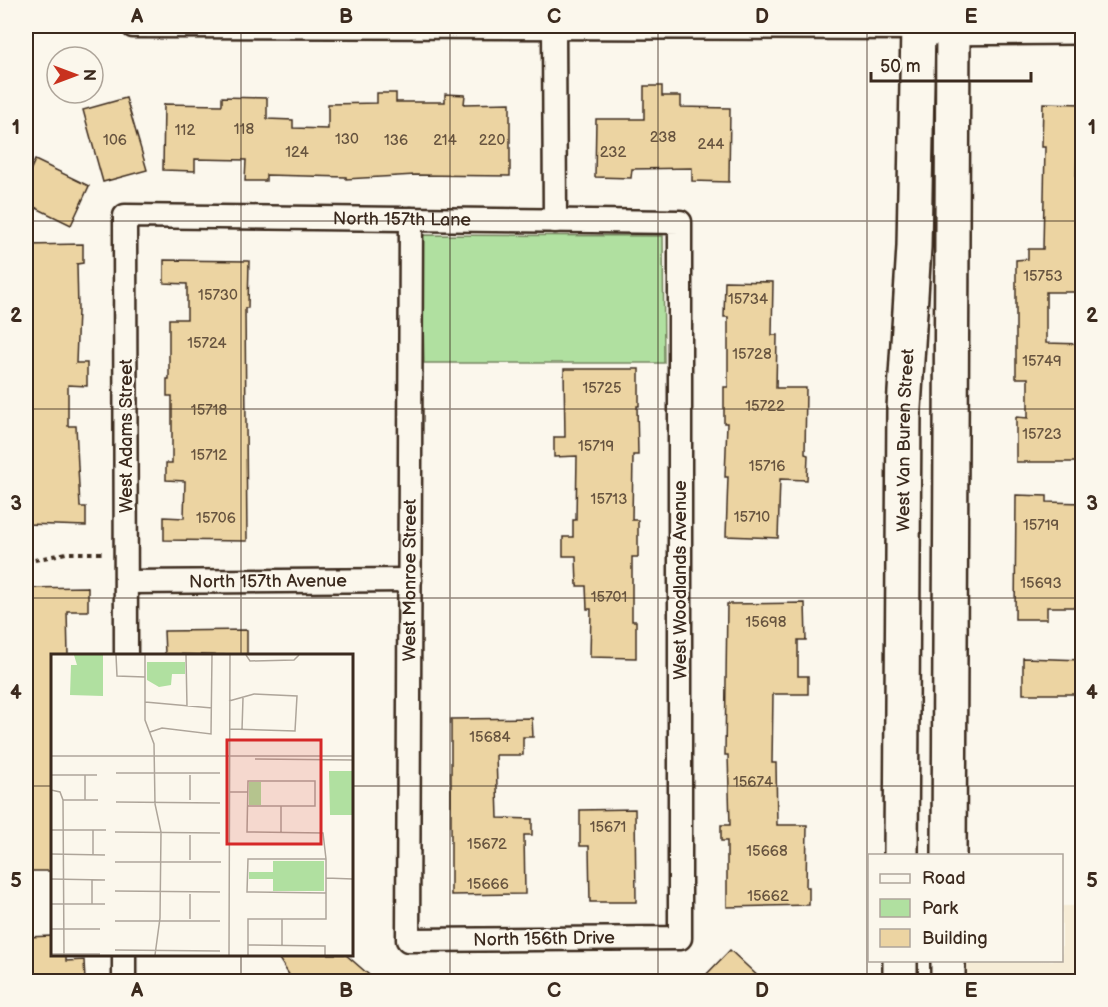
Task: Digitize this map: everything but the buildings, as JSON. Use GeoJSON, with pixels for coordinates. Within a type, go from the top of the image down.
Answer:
{"type":"FeatureCollection","features":[{"type":"Feature","properties":{"kind":"main road"},"geometry":{"type":"LineString","coordinates":[[918,27],[1083,27]]}},
{"type":"Feature","properties":{"kind":"main road","name":"West Van Buren Street"},"geometry":{"type":"LineString","coordinates":[[901,854],[904,408],[914,247],[918,27]]}},
{"type":"Feature","properties":{"kind":"main road"},"geometry":{"type":"LineString","coordinates":[[949,854],[953,27]]}},
{"type":"Feature","properties":{"kind":"main road"},"geometry":{"type":"LineString","coordinates":[[900,962],[900,981]]}},
{"type":"Feature","properties":{"kind":"main road"},"geometry":{"type":"LineString","coordinates":[[948,962],[948,981]]}},
{"type":"Feature","properties":{"kind":"street"},"geometry":{"type":"LineString","coordinates":[[133,26],[918,27]]}},
{"type":"Feature","properties":{"kind":"street"},"geometry":{"type":"LineString","coordinates":[[554,27],[555,221]]}},
{"type":"Feature","properties":{"kind":"street","name":"North 157th Lane"},"geometry":{"type":"LineString","coordinates":[[125,216],[680,222]]}},
{"type":"Feature","properties":{"kind":"street","name":"West Adams Street"},"geometry":{"type":"LineString","coordinates":[[125,216],[126,654]]}},
{"type":"Feature","properties":{"kind":"street","name":"West Monroe Street"},"geometry":{"type":"LineString","coordinates":[[408,940],[411,219]]}},
{"type":"Feature","properties":{"kind":"street","name":"West Woodlands Avenue"},"geometry":{"type":"LineString","coordinates":[[680,222],[680,938]]}},
{"type":"Feature","properties":{"kind":"street","name":"North 157th Avenue"},"geometry":{"type":"LineString","coordinates":[[126,582],[410,580]]}},
{"type":"Feature","properties":{"kind":"street","name":"North 156th Drive"},"geometry":{"type":"LineString","coordinates":[[408,940],[680,938]]}},
{"type":"Feature","properties":{"kind":"street"},"geometry":{"type":"LineString","coordinates":[[124,956],[124,981]]}},
{"type":"Feature","properties":{"kind":"path"},"geometry":{"type":"LineString","coordinates":[[26,562],[66,553],[126,554]]}},
{"type":"Feature","properties":{"kind":"shaded area"},"geometry":{"type":"Polygon","coordinates":[[[1063,906],[1082,906],[1082,981],[963,981],[963,962],[1063,962],[1063,906]]]}},
{"type":"Feature","properties":{"kind":"green space"},"geometry":{"type":"Polygon","coordinates":[[[421,235],[663,236],[664,363],[424,363],[421,235]]]}}]}
